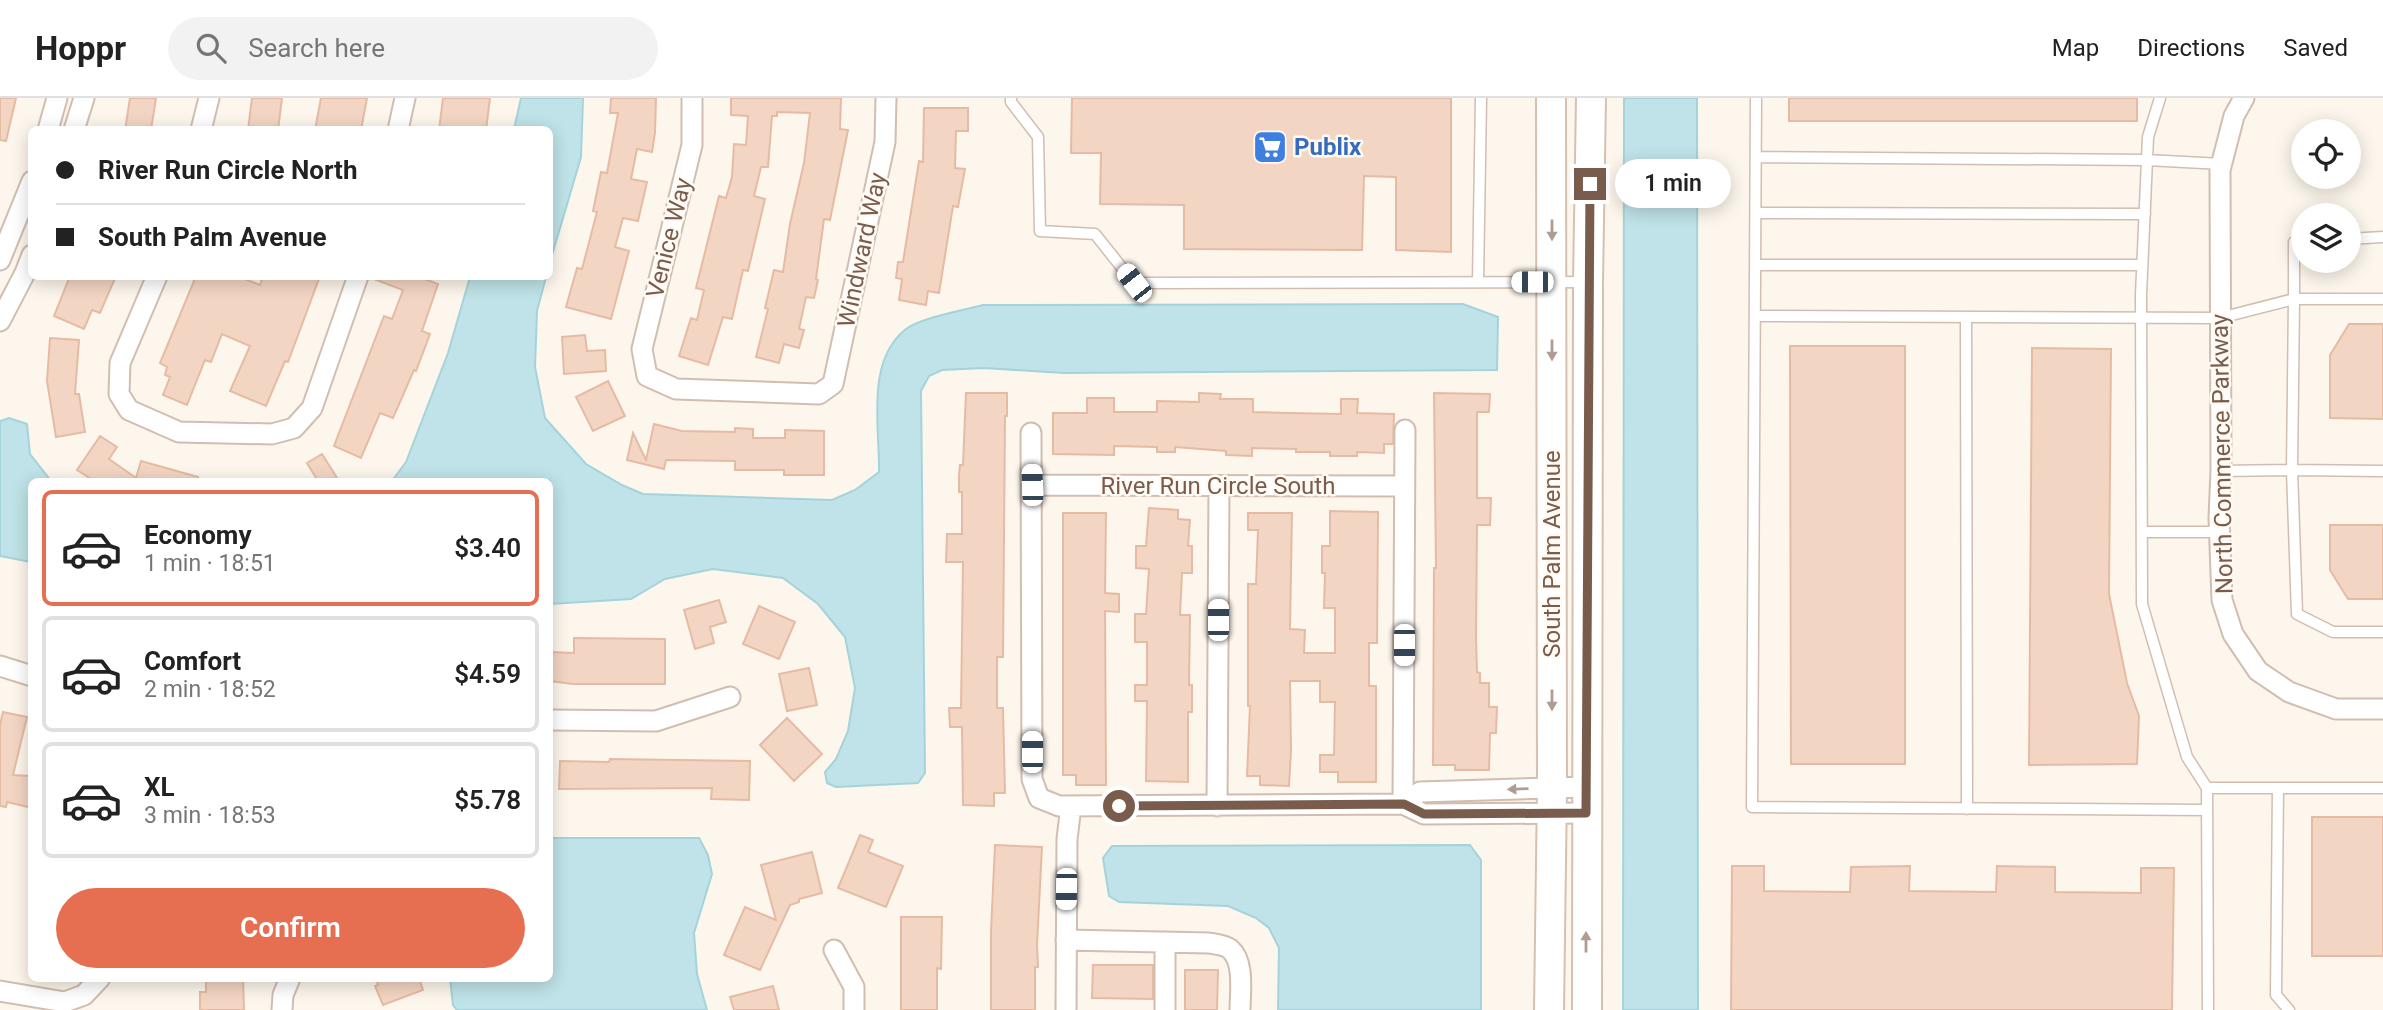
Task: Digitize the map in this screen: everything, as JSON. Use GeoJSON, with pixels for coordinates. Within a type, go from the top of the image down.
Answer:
{"type":"FeatureCollection","features":[{"type":"Feature","properties":{"kind":"main road","name":"South Palm Avenue"},"geometry":{"type":"LineString","coordinates":[[1549,1010],[1552,801],[1551,98]]}},
{"type":"Feature","properties":{"kind":"main road","name":"South Palm Avenue"},"geometry":{"type":"LineString","coordinates":[[1587,1010],[1588,282],[1591,98]]}},
{"type":"Feature","properties":{"kind":"street"},"geometry":{"type":"LineString","coordinates":[[48,126],[57,98]]}},
{"type":"Feature","properties":{"kind":"street"},"geometry":{"type":"LineString","coordinates":[[75,126],[84,98]]}},
{"type":"Feature","properties":{"kind":"street"},"geometry":{"type":"LineString","coordinates":[[202,126],[209,98]]}},
{"type":"Feature","properties":{"kind":"street"},"geometry":{"type":"LineString","coordinates":[[399,126],[405,98]]}},
{"type":"Feature","properties":{"kind":"street","name":"Venice Way"},"geometry":{"type":"LineString","coordinates":[[692,98],[692,145],[642,349],[647,376],[676,389],[819,394]]}},
{"type":"Feature","properties":{"kind":"street","name":"Windward Way"},"geometry":{"type":"LineString","coordinates":[[819,394],[833,384],[885,142],[886,98]]}},
{"type":"Feature","properties":{"kind":"street","name":"North Commerce Parkway"},"geometry":{"type":"LineString","coordinates":[[2244,98],[2234,116],[2222,164],[2219,532],[2222,600],[2233,634],[2258,671],[2288,692],[2336,709],[2383,709]]}},
{"type":"Feature","properties":{"kind":"street"},"geometry":{"type":"LineString","coordinates":[[0,260],[28,191]]}},
{"type":"Feature","properties":{"kind":"street"},"geometry":{"type":"LineString","coordinates":[[0,321],[28,265]]}},
{"type":"Feature","properties":{"kind":"street"},"geometry":{"type":"LineString","coordinates":[[155,280],[120,362],[119,394],[129,410],[179,432],[272,434],[294,428],[312,408],[357,280]]}},
{"type":"Feature","properties":{"kind":"street"},"geometry":{"type":"LineString","coordinates":[[1404,804],[1405,430]]}},
{"type":"Feature","properties":{"kind":"street"},"geometry":{"type":"LineString","coordinates":[[1031,432],[1032,779],[1039,798],[1059,806],[1404,804],[1420,793],[1552,801],[1586,800]]}},
{"type":"Feature","properties":{"kind":"street","name":"River Run Circle South"},"geometry":{"type":"LineString","coordinates":[[1032,485],[1404,486]]}},
{"type":"Feature","properties":{"kind":"street"},"geometry":{"type":"LineString","coordinates":[[1217,806],[1219,487]]}},
{"type":"Feature","properties":{"kind":"street"},"geometry":{"type":"LineString","coordinates":[[0,666],[28,675]]}},
{"type":"Feature","properties":{"kind":"street"},"geometry":{"type":"LineString","coordinates":[[553,720],[656,721],[730,696]]}},
{"type":"Feature","properties":{"kind":"street"},"geometry":{"type":"LineString","coordinates":[[1066,1010],[1068,839],[1071,806]]}},
{"type":"Feature","properties":{"kind":"street"},"geometry":{"type":"LineString","coordinates":[[1066,940],[1209,943],[1229,947],[1236,956],[1240,973],[1240,1010]]}},
{"type":"Feature","properties":{"kind":"street"},"geometry":{"type":"LineString","coordinates":[[1165,942],[1165,1010]]}},
{"type":"Feature","properties":{"kind":"street"},"geometry":{"type":"LineString","coordinates":[[834,950],[854,987],[854,1010]]}},
{"type":"Feature","properties":{"kind":"street"},"geometry":{"type":"LineString","coordinates":[[0,991],[65,1002],[84,995],[96,982]]}},
{"type":"Feature","properties":{"kind":"street"},"geometry":{"type":"LineString","coordinates":[[282,1010],[283,995],[288,982]]}},
{"type":"Feature","properties":{"kind":"lane"},"geometry":{"type":"LineString","coordinates":[[1011,98],[1011,102],[1038,137],[1040,231],[1095,234],[1134,283],[1588,282]]}},
{"type":"Feature","properties":{"kind":"lane"},"geometry":{"type":"LineString","coordinates":[[1478,282],[1481,98]]}},
{"type":"Feature","properties":{"kind":"lane"},"geometry":{"type":"LineString","coordinates":[[1756,98],[1752,807],[2207,810]]}},
{"type":"Feature","properties":{"kind":"lane"},"geometry":{"type":"LineString","coordinates":[[2160,98],[2148,137],[2142,265],[2142,604],[2187,757],[2207,788],[2207,1010]]}},
{"type":"Feature","properties":{"kind":"lane"},"geometry":{"type":"LineString","coordinates":[[1756,157],[2147,160],[2222,164]]}},
{"type":"Feature","properties":{"kind":"lane"},"geometry":{"type":"LineString","coordinates":[[1756,213],[2145,214]]}},
{"type":"Feature","properties":{"kind":"lane"},"geometry":{"type":"LineString","coordinates":[[2361,238],[2383,237]]}},
{"type":"Feature","properties":{"kind":"lane"},"geometry":{"type":"LineString","coordinates":[[1756,265],[2142,265]]}},
{"type":"Feature","properties":{"kind":"lane"},"geometry":{"type":"LineString","coordinates":[[2294,273],[2292,470],[2297,614],[2333,632],[2383,632]]}},
{"type":"Feature","properties":{"kind":"lane"},"geometry":{"type":"LineString","coordinates":[[1755,316],[2220,318],[2294,299],[2383,299]]}},
{"type":"Feature","properties":{"kind":"lane"},"geometry":{"type":"LineString","coordinates":[[1966,317],[1967,809]]}},
{"type":"Feature","properties":{"kind":"lane"},"geometry":{"type":"LineString","coordinates":[[2221,471],[2383,471]]}},
{"type":"Feature","properties":{"kind":"lane"},"geometry":{"type":"LineString","coordinates":[[2142,532],[2219,532]]}},
{"type":"Feature","properties":{"kind":"lane"},"geometry":{"type":"LineString","coordinates":[[2207,788],[2383,788]]}},
{"type":"Feature","properties":{"kind":"lane"},"geometry":{"type":"LineString","coordinates":[[2278,788],[2276,995],[2289,1010]]}},
{"type":"Feature","properties":{"kind":"water"},"geometry":{"type":"Polygon","coordinates":[[[521,98],[583,98],[581,157],[553,252],[553,126],[515,126],[521,98]]]}},
{"type":"Feature","properties":{"kind":"water"},"geometry":{"type":"Polygon","coordinates":[[[1624,98],[1697,98],[1698,1010],[1623,1010],[1624,98]]]}},
{"type":"Feature","properties":{"kind":"water"},"geometry":{"type":"Polygon","coordinates":[[[469,280],[545,280],[537,311],[535,367],[545,418],[586,464],[643,494],[832,500],[855,490],[879,472],[877,396],[885,359],[893,343],[906,329],[921,321],[983,305],[1463,304],[1498,317],[1497,370],[1064,373],[984,368],[942,370],[929,376],[921,391],[925,773],[918,783],[836,787],[827,783],[825,772],[836,759],[848,731],[855,688],[845,637],[818,604],[783,578],[713,569],[665,579],[631,599],[553,604],[553,478],[394,478],[406,462],[448,353],[469,280]]]}},
{"type":"Feature","properties":{"kind":"water"},"geometry":{"type":"Polygon","coordinates":[[[9,418],[27,424],[30,454],[49,478],[28,478],[28,561],[0,556],[0,421],[9,418]]]}},
{"type":"Feature","properties":{"kind":"water"},"geometry":{"type":"Polygon","coordinates":[[[553,838],[699,838],[708,855],[712,874],[694,933],[697,974],[707,1010],[457,1010],[453,1005],[450,982],[553,982],[553,838]]]}},
{"type":"Feature","properties":{"kind":"water"},"geometry":{"type":"Polygon","coordinates":[[[1470,845],[1481,860],[1481,1010],[1278,1010],[1279,948],[1269,928],[1256,918],[1228,906],[1119,902],[1109,896],[1103,858],[1112,846],[1470,845]]]}},
{"type":"Feature","properties":{"kind":"building"},"geometry":{"type":"Polygon","coordinates":[[[0,98],[16,98],[6,141],[0,140],[0,98]]]}},
{"type":"Feature","properties":{"kind":"building"},"geometry":{"type":"Polygon","coordinates":[[[130,98],[156,98],[152,126],[126,126],[130,98]]]}},
{"type":"Feature","properties":{"kind":"building"},"geometry":{"type":"Polygon","coordinates":[[[252,98],[282,98],[278,126],[248,126],[252,98]]]}},
{"type":"Feature","properties":{"kind":"building"},"geometry":{"type":"Polygon","coordinates":[[[321,98],[367,98],[362,126],[316,126],[321,98]]]}},
{"type":"Feature","properties":{"kind":"building"},"geometry":{"type":"Polygon","coordinates":[[[443,98],[490,98],[486,126],[440,126],[443,98]]]}},
{"type":"Feature","properties":{"kind":"building"},"geometry":{"type":"Polygon","coordinates":[[[611,98],[656,98],[652,152],[637,149],[631,179],[647,182],[638,221],[623,218],[615,247],[629,251],[611,319],[566,307],[577,268],[582,269],[597,212],[593,211],[601,172],[607,173],[618,113],[610,113],[611,98]]]}},
{"type":"Feature","properties":{"kind":"building"},"geometry":{"type":"Polygon","coordinates":[[[731,98],[841,98],[840,129],[848,130],[830,220],[824,219],[814,298],[806,297],[799,329],[804,330],[799,348],[784,344],[779,363],[756,357],[774,270],[783,272],[790,224],[804,163],[810,113],[777,112],[777,116],[772,116],[768,167],[761,167],[754,196],[765,199],[748,271],[743,270],[732,319],[723,317],[708,365],[679,356],[691,318],[697,320],[704,290],[696,288],[719,196],[726,198],[732,177],[734,144],[746,145],[748,116],[731,115],[731,98]]]}},
{"type":"Feature","properties":{"kind":"building"},"geometry":{"type":"Polygon","coordinates":[[[1072,98],[1451,98],[1451,252],[1396,250],[1396,177],[1364,176],[1362,250],[1184,249],[1184,205],[1100,204],[1101,153],[1071,153],[1072,98]]]}},
{"type":"Feature","properties":{"kind":"building"},"geometry":{"type":"Polygon","coordinates":[[[1789,98],[2137,98],[2137,121],[1789,121],[1789,98]]]}},
{"type":"Feature","properties":{"kind":"building"},"geometry":{"type":"Polygon","coordinates":[[[924,108],[968,108],[968,131],[956,131],[955,168],[965,169],[958,207],[953,206],[939,293],[928,291],[926,305],[899,300],[902,279],[896,278],[898,262],[903,262],[919,161],[923,162],[924,108]]]}},
{"type":"Feature","properties":{"kind":"building"},"geometry":{"type":"Polygon","coordinates":[[[68,280],[114,280],[100,313],[92,310],[84,329],[54,316],[68,280]]]}},
{"type":"Feature","properties":{"kind":"building"},"geometry":{"type":"Polygon","coordinates":[[[194,280],[247,280],[260,285],[262,280],[319,280],[288,362],[285,361],[266,406],[230,391],[250,346],[222,334],[211,362],[205,360],[187,405],[163,395],[170,377],[165,375],[167,367],[160,363],[194,280]]]}},
{"type":"Feature","properties":{"kind":"building"},"geometry":{"type":"Polygon","coordinates":[[[376,280],[428,280],[438,284],[422,331],[430,334],[416,371],[414,370],[393,418],[380,413],[361,458],[334,446],[384,316],[392,319],[403,290],[376,280]]]}},
{"type":"Feature","properties":{"kind":"building"},"geometry":{"type":"Polygon","coordinates":[[[2349,324],[2383,324],[2383,419],[2330,418],[2330,355],[2349,324]]]}},
{"type":"Feature","properties":{"kind":"building"},"geometry":{"type":"Polygon","coordinates":[[[585,335],[587,351],[605,350],[606,371],[564,374],[562,337],[585,335]]]}},
{"type":"Feature","properties":{"kind":"building"},"geometry":{"type":"Polygon","coordinates":[[[50,338],[79,340],[75,394],[79,394],[85,432],[56,437],[47,381],[50,338]]]}},
{"type":"Feature","properties":{"kind":"building"},"geometry":{"type":"Polygon","coordinates":[[[1790,346],[1905,346],[1905,764],[1791,764],[1790,346]]]}},
{"type":"Feature","properties":{"kind":"building"},"geometry":{"type":"Polygon","coordinates":[[[2032,348],[2111,349],[2109,594],[2127,683],[2139,716],[2137,764],[2029,765],[2032,348]]]}},
{"type":"Feature","properties":{"kind":"building"},"geometry":{"type":"Polygon","coordinates":[[[608,381],[625,416],[593,431],[576,397],[608,381]]]}},
{"type":"Feature","properties":{"kind":"building"},"geometry":{"type":"Polygon","coordinates":[[[966,393],[1007,393],[1003,657],[997,657],[997,708],[1003,708],[1005,793],[994,793],[994,806],[963,805],[962,727],[950,727],[949,708],[961,708],[963,562],[946,562],[947,534],[962,534],[962,492],[959,492],[959,475],[960,465],[963,465],[966,393]]]}},
{"type":"Feature","properties":{"kind":"building"},"geometry":{"type":"Polygon","coordinates":[[[1199,393],[1221,394],[1220,399],[1253,399],[1253,412],[1341,414],[1341,399],[1358,399],[1357,413],[1394,414],[1393,444],[1384,444],[1384,453],[1357,452],[1357,456],[1330,456],[1330,452],[1296,452],[1296,449],[1252,448],[1252,456],[1175,447],[1175,452],[1157,452],[1157,447],[1114,446],[1114,455],[1053,454],[1053,413],[1087,413],[1087,398],[1114,398],[1114,412],[1157,412],[1157,401],[1199,402],[1199,393]]]}},
{"type":"Feature","properties":{"kind":"building"},"geometry":{"type":"Polygon","coordinates":[[[1434,393],[1490,394],[1489,412],[1477,412],[1477,498],[1491,498],[1490,525],[1477,525],[1476,637],[1480,683],[1489,683],[1489,707],[1497,707],[1496,733],[1490,733],[1489,770],[1455,770],[1455,765],[1433,765],[1436,568],[1434,393]]]}},
{"type":"Feature","properties":{"kind":"building"},"geometry":{"type":"Polygon","coordinates":[[[654,424],[682,431],[735,432],[735,428],[753,429],[753,438],[785,438],[785,430],[824,431],[824,475],[784,475],[784,470],[735,470],[735,461],[666,460],[664,469],[627,460],[633,433],[646,460],[654,424]]]}},
{"type":"Feature","properties":{"kind":"building"},"geometry":{"type":"Polygon","coordinates":[[[100,436],[117,447],[109,459],[136,478],[89,478],[77,470],[100,436]]]}},
{"type":"Feature","properties":{"kind":"building"},"geometry":{"type":"Polygon","coordinates":[[[322,454],[337,478],[316,478],[307,463],[322,454]]]}},
{"type":"Feature","properties":{"kind":"building"},"geometry":{"type":"Polygon","coordinates":[[[141,461],[198,478],[136,478],[141,461]]]}},
{"type":"Feature","properties":{"kind":"building"},"geometry":{"type":"Polygon","coordinates":[[[1149,508],[1178,510],[1178,519],[1190,520],[1188,546],[1192,546],[1192,573],[1182,573],[1180,615],[1190,615],[1189,685],[1192,685],[1192,712],[1188,712],[1188,782],[1146,781],[1147,701],[1135,701],[1135,685],[1147,685],[1147,642],[1135,642],[1135,614],[1146,614],[1149,569],[1136,568],[1136,546],[1146,546],[1149,508]]]}},
{"type":"Feature","properties":{"kind":"building"},"geometry":{"type":"Polygon","coordinates":[[[1330,511],[1378,512],[1377,643],[1369,643],[1369,686],[1376,686],[1376,782],[1338,782],[1338,772],[1320,772],[1320,755],[1334,755],[1335,702],[1320,702],[1320,681],[1290,681],[1289,786],[1260,785],[1260,776],[1247,776],[1250,706],[1248,584],[1256,584],[1258,530],[1248,530],[1248,513],[1292,513],[1290,629],[1305,630],[1304,653],[1335,653],[1335,608],[1324,608],[1325,573],[1322,573],[1322,546],[1330,546],[1330,511]]]}},
{"type":"Feature","properties":{"kind":"building"},"geometry":{"type":"Polygon","coordinates":[[[1063,513],[1106,513],[1105,593],[1119,594],[1119,612],[1105,611],[1106,785],[1076,785],[1076,775],[1063,775],[1063,513]]]}},
{"type":"Feature","properties":{"kind":"building"},"geometry":{"type":"Polygon","coordinates":[[[2330,525],[2383,525],[2383,599],[2348,599],[2330,570],[2330,525]]]}},
{"type":"Feature","properties":{"kind":"building"},"geometry":{"type":"Polygon","coordinates":[[[719,600],[726,622],[710,627],[714,643],[695,649],[684,610],[719,600]]]}},
{"type":"Feature","properties":{"kind":"building"},"geometry":{"type":"Polygon","coordinates":[[[759,606],[795,622],[779,659],[743,644],[759,606]]]}},
{"type":"Feature","properties":{"kind":"building"},"geometry":{"type":"Polygon","coordinates":[[[574,638],[665,639],[665,684],[573,684],[553,681],[553,652],[574,653],[574,638]]]}},
{"type":"Feature","properties":{"kind":"building"},"geometry":{"type":"Polygon","coordinates":[[[809,668],[817,705],[787,711],[779,674],[809,668]]]}},
{"type":"Feature","properties":{"kind":"building"},"geometry":{"type":"Polygon","coordinates":[[[3,712],[27,717],[13,775],[28,776],[28,807],[7,802],[6,807],[0,806],[0,725],[3,712]]]}},
{"type":"Feature","properties":{"kind":"building"},"geometry":{"type":"Polygon","coordinates":[[[787,718],[822,754],[794,781],[760,745],[787,718]]]}},
{"type":"Feature","properties":{"kind":"building"},"geometry":{"type":"Polygon","coordinates":[[[610,759],[750,761],[749,800],[711,799],[712,788],[559,789],[560,761],[609,762],[610,759]]]}},
{"type":"Feature","properties":{"kind":"building"},"geometry":{"type":"Polygon","coordinates":[[[2312,817],[2383,817],[2383,956],[2312,956],[2312,817]]]}},
{"type":"Feature","properties":{"kind":"building"},"geometry":{"type":"Polygon","coordinates":[[[860,835],[873,840],[868,852],[903,866],[886,907],[838,888],[860,835]]]}},
{"type":"Feature","properties":{"kind":"building"},"geometry":{"type":"Polygon","coordinates":[[[995,845],[1042,847],[1035,1010],[991,1010],[995,845]]]}},
{"type":"Feature","properties":{"kind":"building"},"geometry":{"type":"Polygon","coordinates":[[[812,852],[822,893],[799,899],[799,902],[790,905],[760,970],[724,955],[745,907],[776,920],[761,865],[812,852]]]}},
{"type":"Feature","properties":{"kind":"building"},"geometry":{"type":"Polygon","coordinates":[[[1732,866],[1764,866],[1764,891],[1850,892],[1851,867],[1910,866],[1909,891],[1996,892],[1997,866],[2055,867],[2055,892],[2141,893],[2141,868],[2174,868],[2172,1010],[1731,1010],[1732,866]]]}},
{"type":"Feature","properties":{"kind":"building"},"geometry":{"type":"Polygon","coordinates":[[[901,917],[942,917],[941,969],[937,968],[937,1010],[901,1010],[901,917]]]}},
{"type":"Feature","properties":{"kind":"building"},"geometry":{"type":"Polygon","coordinates":[[[1093,965],[1153,965],[1153,999],[1092,998],[1093,965]]]}},
{"type":"Feature","properties":{"kind":"building"},"geometry":{"type":"Polygon","coordinates":[[[1185,970],[1218,970],[1217,1010],[1185,1010],[1185,970]]]}},
{"type":"Feature","properties":{"kind":"building"},"geometry":{"type":"Polygon","coordinates":[[[206,982],[243,982],[244,1010],[200,1010],[200,992],[206,992],[206,982]]]}},
{"type":"Feature","properties":{"kind":"building"},"geometry":{"type":"Polygon","coordinates":[[[377,982],[420,982],[423,990],[383,1005],[375,986],[378,985],[377,982]]]}},
{"type":"Feature","properties":{"kind":"building"},"geometry":{"type":"Polygon","coordinates":[[[773,986],[779,1010],[734,1010],[730,997],[773,986]]]}},
{"type":"Feature","properties":{"kind":"place","name":"Publix"},"geometry":{"type":"Point","coordinates":[1270,147]}},
{"type":"Feature","properties":{"kind":"route"},"geometry":{"type":"LineString","coordinates":[[1119,806],[1404,804],[1424,814],[1586,813],[1590,184]]}}]}
